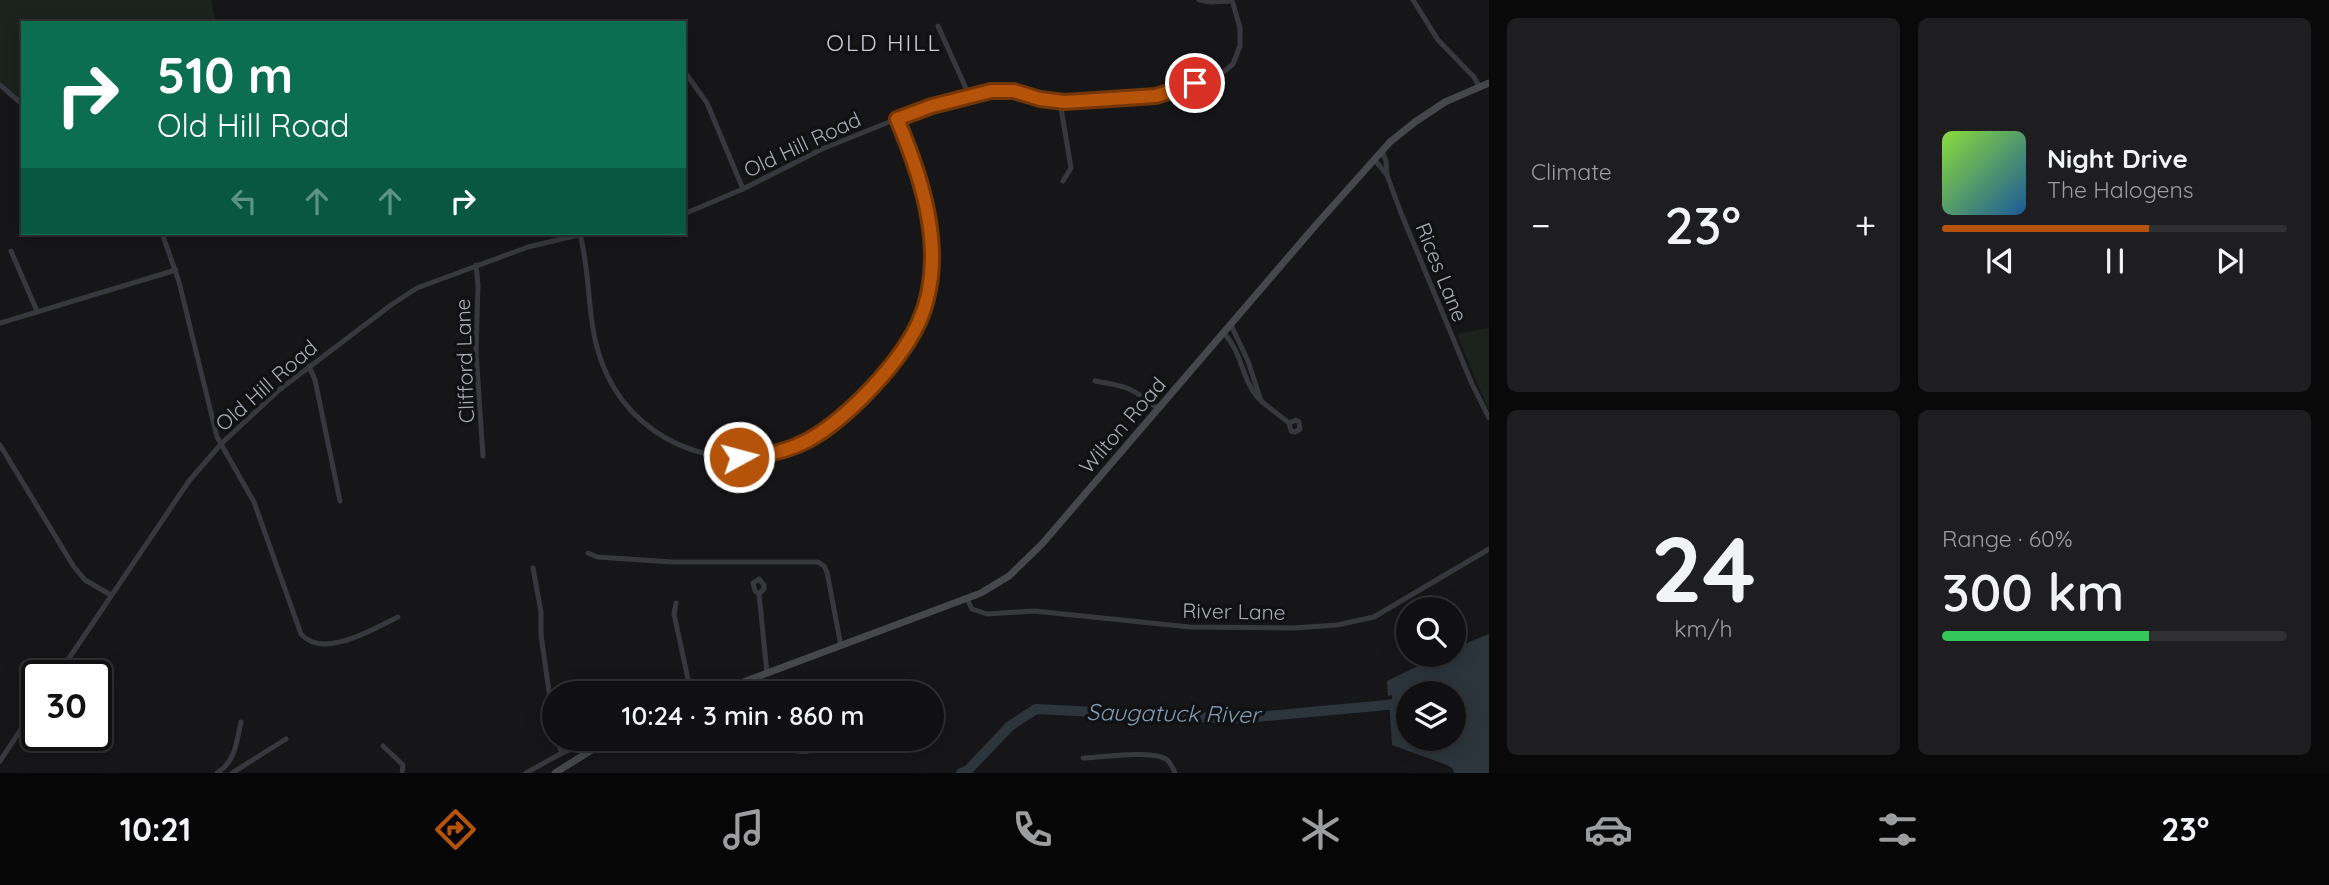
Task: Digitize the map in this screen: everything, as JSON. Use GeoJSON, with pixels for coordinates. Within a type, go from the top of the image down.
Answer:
{"type":"FeatureCollection","features":[{"type":"Feature","properties":{"kind":"main road","name":"Wilton Road"},"geometry":{"type":"LineString","coordinates":[[747,681],[967,599],[997,584],[1023,564],[1374,159],[1400,133],[1428,112],[1453,97],[1489,83]]}},
{"type":"Feature","properties":{"kind":"main road"},"geometry":{"type":"LineString","coordinates":[[555,773],[590,751]]}},
{"type":"Feature","properties":{"kind":"street"},"geometry":{"type":"LineString","coordinates":[[1199,0],[1232,1]]}},
{"type":"Feature","properties":{"kind":"street"},"geometry":{"type":"LineString","coordinates":[[1413,0],[1438,40],[1474,77],[1479,86]]}},
{"type":"Feature","properties":{"kind":"street","name":"Old Hill Road"},"geometry":{"type":"LineString","coordinates":[[686,213],[743,189],[805,157],[923,109],[969,95],[1006,90],[1060,102],[1159,96],[1224,73],[1236,61],[1241,42],[1232,1]]}},
{"type":"Feature","properties":{"kind":"street"},"geometry":{"type":"LineString","coordinates":[[938,26],[969,95]]}},
{"type":"Feature","properties":{"kind":"street"},"geometry":{"type":"LineString","coordinates":[[686,74],[708,104],[743,189]]}},
{"type":"Feature","properties":{"kind":"street"},"geometry":{"type":"LineString","coordinates":[[0,85],[21,103]]}},
{"type":"Feature","properties":{"kind":"street"},"geometry":{"type":"LineString","coordinates":[[1060,102],[1071,168],[1063,181]]}},
{"type":"Feature","properties":{"kind":"street"},"geometry":{"type":"LineString","coordinates":[[584,235],[589,313],[600,357],[614,388],[632,412],[663,437],[691,450],[729,457],[761,456],[784,451],[820,435],[841,419],[904,348],[922,315],[931,267],[927,209],[916,167],[897,119]]}},
{"type":"Feature","properties":{"kind":"street","name":"Rices Lane"},"geometry":{"type":"LineString","coordinates":[[1382,151],[1387,175],[1440,309],[1489,418]]}},
{"type":"Feature","properties":{"kind":"street","name":"Rices Lane"},"geometry":{"type":"LineString","coordinates":[[1374,159],[1387,175]]}},
{"type":"Feature","properties":{"kind":"street"},"geometry":{"type":"LineString","coordinates":[[163,235],[176,270],[216,436],[253,498],[295,621],[304,638],[317,643],[343,641],[362,636],[398,617]]}},
{"type":"Feature","properties":{"kind":"street","name":"Old Hill Road"},"geometry":{"type":"LineString","coordinates":[[68,660],[181,492],[221,444],[264,403],[410,291],[536,244],[575,235]]}},
{"type":"Feature","properties":{"kind":"street"},"geometry":{"type":"LineString","coordinates":[[11,251],[37,311]]}},
{"type":"Feature","properties":{"kind":"street","name":"Clifford Lane"},"geometry":{"type":"LineString","coordinates":[[475,265],[478,280],[476,352],[482,456]]}},
{"type":"Feature","properties":{"kind":"street"},"geometry":{"type":"LineString","coordinates":[[0,323],[176,270]]}},
{"type":"Feature","properties":{"kind":"street"},"geometry":{"type":"LineString","coordinates":[[1231,325],[1248,361],[1261,401]]}},
{"type":"Feature","properties":{"kind":"street"},"geometry":{"type":"LineString","coordinates":[[1224,333],[1234,345],[1251,388],[1261,401],[1289,423]]}},
{"type":"Feature","properties":{"kind":"street"},"geometry":{"type":"LineString","coordinates":[[309,366],[315,380],[340,501]]}},
{"type":"Feature","properties":{"kind":"street"},"geometry":{"type":"LineString","coordinates":[[1095,381],[1126,386],[1158,409]]}},
{"type":"Feature","properties":{"kind":"street"},"geometry":{"type":"LineString","coordinates":[[0,444],[74,567],[85,580],[111,595]]}},
{"type":"Feature","properties":{"kind":"street"},"geometry":{"type":"LineString","coordinates":[[0,462],[12,463]]}},
{"type":"Feature","properties":{"kind":"street","name":"River Lane"},"geometry":{"type":"LineString","coordinates":[[967,599],[972,608],[987,614],[1034,611],[1190,627],[1294,628],[1337,625],[1366,620],[1380,614],[1489,549]]}},
{"type":"Feature","properties":{"kind":"street"},"geometry":{"type":"LineString","coordinates":[[588,553],[597,557],[661,562],[818,562],[827,572],[841,646]]}},
{"type":"Feature","properties":{"kind":"street"},"geometry":{"type":"LineString","coordinates":[[533,568],[540,605],[547,681]]}},
{"type":"Feature","properties":{"kind":"street"},"geometry":{"type":"LineString","coordinates":[[759,594],[767,673]]}},
{"type":"Feature","properties":{"kind":"street"},"geometry":{"type":"LineString","coordinates":[[676,603],[674,614],[688,681]]}},
{"type":"Feature","properties":{"kind":"street"},"geometry":{"type":"LineString","coordinates":[[217,773],[228,766],[233,757],[241,722]]}},
{"type":"Feature","properties":{"kind":"street"},"geometry":{"type":"LineString","coordinates":[[0,761],[21,729]]}},
{"type":"Feature","properties":{"kind":"street"},"geometry":{"type":"LineString","coordinates":[[232,773],[286,739]]}},
{"type":"Feature","properties":{"kind":"street"},"geometry":{"type":"LineString","coordinates":[[383,746],[403,765],[402,773]]}},
{"type":"Feature","properties":{"kind":"street"},"geometry":{"type":"LineString","coordinates":[[793,751],[812,751]]}},
{"type":"Feature","properties":{"kind":"street"},"geometry":{"type":"LineString","coordinates":[[526,773],[562,752]]}},
{"type":"Feature","properties":{"kind":"street"},"geometry":{"type":"LineString","coordinates":[[1083,758],[1156,756],[1166,759],[1175,773]]}},
{"type":"Feature","properties":{"kind":"shaded area"},"geometry":{"type":"Polygon","coordinates":[[[0,0],[211,0],[216,21],[21,21],[21,102],[0,86],[0,0]]]}},
{"type":"Feature","properties":{"kind":"shaded area"},"geometry":{"type":"Polygon","coordinates":[[[1489,328],[1489,411],[1457,334],[1489,328]]]}},
{"type":"Feature","properties":{"kind":"shaded area"},"geometry":{"type":"Polygon","coordinates":[[[1489,634],[1489,773],[1454,773],[1447,765],[1408,751],[1466,751],[1466,681],[1396,681],[1396,746],[1392,745],[1389,700],[1392,695],[1388,696],[1387,681],[1416,667],[1466,667],[1466,643],[1489,634]]]}},
{"type":"Feature","properties":{"kind":"waterway","name":"Saugatuck River"},"geometry":{"type":"LineString","coordinates":[[961,773],[968,770],[1010,726],[1036,709],[1234,719],[1396,704]]}},
{"type":"Feature","properties":{"kind":"district","name":"OLD HILL"},"geometry":{"type":"Point","coordinates":[884,42]}},
{"type":"Feature","properties":{"kind":"route"},"geometry":{"type":"LineString","coordinates":[[739,457],[784,451],[811,440],[835,424],[865,395],[895,359],[909,341],[918,323],[928,290],[931,252],[925,199],[911,151],[897,119],[965,96],[991,91],[1014,91],[1040,99],[1065,102],[1156,96],[1195,83]]}}]}
